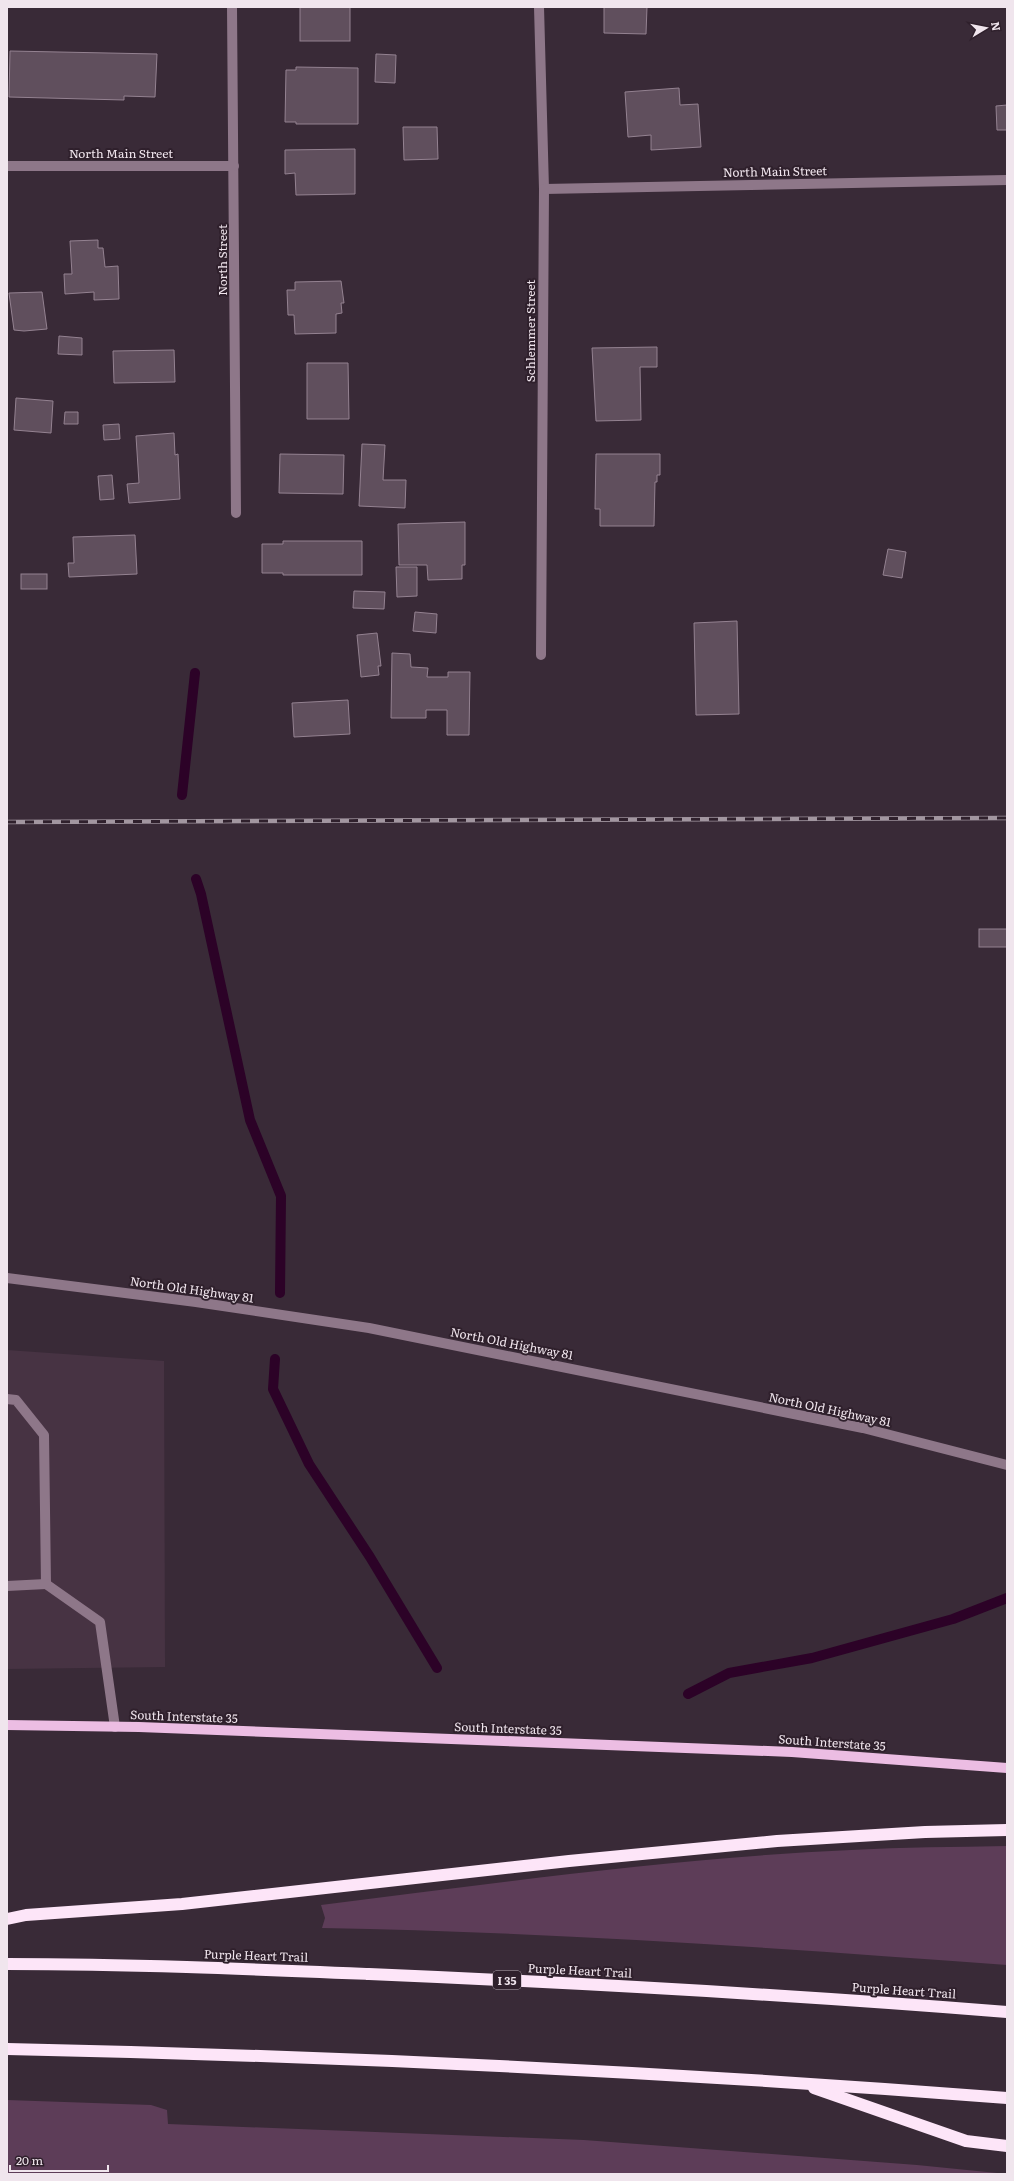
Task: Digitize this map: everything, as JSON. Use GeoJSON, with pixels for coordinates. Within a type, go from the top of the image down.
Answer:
{"type":"FeatureCollection","features":[{"type":"Feature","properties":{"kind":"highway"},"geometry":{"type":"LineString","coordinates":[[7,1919],[26,1915],[182,1904],[568,1861],[777,1841],[926,1832],[1007,1830]]}},
{"type":"Feature","properties":{"kind":"highway","name":"Purple Heart Trail"},"geometry":{"type":"LineString","coordinates":[[7,1964],[184,1966],[499,1979],[1007,2012]]}},
{"type":"Feature","properties":{"kind":"highway"},"geometry":{"type":"LineString","coordinates":[[7,2049],[332,2057],[798,2082],[1007,2098]]}},
{"type":"Feature","properties":{"kind":"highway"},"geometry":{"type":"LineString","coordinates":[[798,2082],[966,2141],[1007,2146]]}},
{"type":"Feature","properties":{"kind":"main road","name":"South Interstate 35"},"geometry":{"type":"LineString","coordinates":[[7,1725],[115,1726],[792,1752],[1007,1768]]}},
{"type":"Feature","properties":{"kind":"street","name":"North Street"},"geometry":{"type":"LineString","coordinates":[[232,7],[236,513]]}},
{"type":"Feature","properties":{"kind":"street","name":"Schlemmer Street"},"geometry":{"type":"LineString","coordinates":[[539,7],[544,189],[540,655]]}},
{"type":"Feature","properties":{"kind":"street","name":"North Main Street"},"geometry":{"type":"LineString","coordinates":[[7,166],[234,166]]}},
{"type":"Feature","properties":{"kind":"street","name":"North Main Street"},"geometry":{"type":"LineString","coordinates":[[544,189],[1007,180]]}},
{"type":"Feature","properties":{"kind":"street","name":"North Old Highway 81"},"geometry":{"type":"LineString","coordinates":[[7,1278],[196,1302],[369,1328],[863,1428],[1007,1465]]}},
{"type":"Feature","properties":{"kind":"street"},"geometry":{"type":"LineString","coordinates":[[7,1399],[16,1400],[44,1434],[46,1584]]}},
{"type":"Feature","properties":{"kind":"street"},"geometry":{"type":"LineString","coordinates":[[7,1586],[46,1584],[100,1622],[115,1726]]}},
{"type":"Feature","properties":{"kind":"shaded area"},"geometry":{"type":"Polygon","coordinates":[[[7,1350],[164,1361],[165,1667],[7,1669],[7,1350]]]}},
{"type":"Feature","properties":{"kind":"shaded area"},"geometry":{"type":"Polygon","coordinates":[[[1007,1846],[1007,1965],[579,1937],[322,1928],[325,1918],[321,1905],[519,1880],[652,1865],[785,1854],[890,1848],[1007,1846]]]}},
{"type":"Feature","properties":{"kind":"shaded area"},"geometry":{"type":"Polygon","coordinates":[[[7,2100],[151,2105],[167,2110],[168,2124],[584,2140],[917,2165],[1007,2174],[7,2174],[7,2100]]]}},
{"type":"Feature","properties":{"kind":"building"},"geometry":{"type":"Polygon","coordinates":[[[300,7],[350,7],[350,41],[300,41],[300,7]]]}},
{"type":"Feature","properties":{"kind":"building"},"geometry":{"type":"Polygon","coordinates":[[[604,7],[647,7],[646,34],[604,33],[604,7]]]}},
{"type":"Feature","properties":{"kind":"building"},"geometry":{"type":"Polygon","coordinates":[[[10,51],[157,54],[155,97],[124,96],[124,100],[9,97],[10,51]]]}},
{"type":"Feature","properties":{"kind":"building"},"geometry":{"type":"Polygon","coordinates":[[[376,54],[396,55],[395,83],[375,82],[376,54]]]}},
{"type":"Feature","properties":{"kind":"building"},"geometry":{"type":"Polygon","coordinates":[[[296,67],[358,68],[358,124],[296,124],[296,122],[285,122],[286,70],[296,70],[296,67]]]}},
{"type":"Feature","properties":{"kind":"building"},"geometry":{"type":"Polygon","coordinates":[[[679,88],[680,105],[698,104],[701,147],[651,150],[651,135],[628,137],[625,92],[679,88]]]}},
{"type":"Feature","properties":{"kind":"building"},"geometry":{"type":"Polygon","coordinates":[[[1007,105],[1007,130],[997,130],[996,106],[1007,105]]]}},
{"type":"Feature","properties":{"kind":"building"},"geometry":{"type":"Polygon","coordinates":[[[403,127],[437,127],[438,159],[404,160],[403,127]]]}},
{"type":"Feature","properties":{"kind":"building"},"geometry":{"type":"Polygon","coordinates":[[[355,149],[355,194],[296,195],[295,173],[285,174],[285,150],[355,149]]]}},
{"type":"Feature","properties":{"kind":"building"},"geometry":{"type":"Polygon","coordinates":[[[98,240],[98,248],[103,248],[105,267],[118,266],[119,299],[94,300],[94,292],[65,294],[64,274],[72,274],[70,241],[98,240]]]}},
{"type":"Feature","properties":{"kind":"building"},"geometry":{"type":"Polygon","coordinates":[[[341,281],[344,303],[341,303],[342,313],[336,314],[336,333],[295,334],[294,315],[288,315],[287,290],[295,290],[295,282],[341,281]]]}},
{"type":"Feature","properties":{"kind":"building"},"geometry":{"type":"Polygon","coordinates":[[[42,292],[47,329],[24,331],[14,330],[9,293],[42,292]]]}},
{"type":"Feature","properties":{"kind":"building"},"geometry":{"type":"Polygon","coordinates":[[[59,336],[82,338],[82,355],[58,354],[59,336]]]}},
{"type":"Feature","properties":{"kind":"building"},"geometry":{"type":"Polygon","coordinates":[[[657,347],[657,367],[640,367],[641,420],[596,421],[592,348],[657,347]]]}},
{"type":"Feature","properties":{"kind":"building"},"geometry":{"type":"Polygon","coordinates":[[[174,350],[175,382],[114,383],[113,351],[174,350]]]}},
{"type":"Feature","properties":{"kind":"building"},"geometry":{"type":"Polygon","coordinates":[[[307,363],[348,363],[349,419],[307,419],[307,363]]]}},
{"type":"Feature","properties":{"kind":"building"},"geometry":{"type":"Polygon","coordinates":[[[16,398],[53,401],[51,433],[14,430],[16,398]]]}},
{"type":"Feature","properties":{"kind":"building"},"geometry":{"type":"Polygon","coordinates":[[[65,412],[78,412],[78,424],[64,424],[65,412]]]}},
{"type":"Feature","properties":{"kind":"building"},"geometry":{"type":"Polygon","coordinates":[[[119,424],[120,439],[104,440],[103,425],[119,424]]]}},
{"type":"Feature","properties":{"kind":"building"},"geometry":{"type":"Polygon","coordinates":[[[174,433],[175,455],[178,454],[180,499],[129,503],[127,484],[139,483],[136,436],[174,433]]]}},
{"type":"Feature","properties":{"kind":"building"},"geometry":{"type":"Polygon","coordinates":[[[362,444],[385,445],[383,480],[406,480],[405,508],[359,506],[362,444]]]}},
{"type":"Feature","properties":{"kind":"building"},"geometry":{"type":"Polygon","coordinates":[[[280,454],[344,455],[343,494],[279,493],[280,454]]]}},
{"type":"Feature","properties":{"kind":"building"},"geometry":{"type":"Polygon","coordinates":[[[596,454],[660,454],[660,475],[657,475],[657,482],[655,482],[654,526],[600,526],[600,509],[595,509],[596,454]]]}},
{"type":"Feature","properties":{"kind":"building"},"geometry":{"type":"Polygon","coordinates":[[[112,475],[114,499],[100,500],[98,476],[112,475]]]}},
{"type":"Feature","properties":{"kind":"building"},"geometry":{"type":"Polygon","coordinates":[[[465,522],[465,565],[462,565],[462,579],[428,580],[427,565],[399,565],[398,524],[465,522]]]}},
{"type":"Feature","properties":{"kind":"building"},"geometry":{"type":"Polygon","coordinates":[[[135,535],[137,574],[69,577],[68,563],[74,563],[73,537],[135,535]]]}},
{"type":"Feature","properties":{"kind":"building"},"geometry":{"type":"Polygon","coordinates":[[[283,541],[362,541],[362,575],[283,575],[283,573],[262,573],[262,544],[283,544],[283,541]]]}},
{"type":"Feature","properties":{"kind":"building"},"geometry":{"type":"Polygon","coordinates":[[[888,549],[906,552],[902,578],[883,575],[888,549]]]}},
{"type":"Feature","properties":{"kind":"building"},"geometry":{"type":"Polygon","coordinates":[[[396,567],[417,567],[417,596],[397,597],[396,567]]]}},
{"type":"Feature","properties":{"kind":"building"},"geometry":{"type":"Polygon","coordinates":[[[21,574],[47,574],[47,589],[21,589],[21,574]]]}},
{"type":"Feature","properties":{"kind":"building"},"geometry":{"type":"Polygon","coordinates":[[[354,591],[385,592],[384,609],[353,608],[354,591]]]}},
{"type":"Feature","properties":{"kind":"building"},"geometry":{"type":"Polygon","coordinates":[[[415,612],[437,614],[436,633],[413,631],[415,612]]]}},
{"type":"Feature","properties":{"kind":"building"},"geometry":{"type":"Polygon","coordinates":[[[737,621],[739,714],[696,715],[694,623],[737,621]]]}},
{"type":"Feature","properties":{"kind":"building"},"geometry":{"type":"Polygon","coordinates":[[[377,633],[381,666],[378,666],[379,675],[361,677],[357,635],[377,633]]]}},
{"type":"Feature","properties":{"kind":"building"},"geometry":{"type":"Polygon","coordinates":[[[392,653],[410,654],[411,667],[428,668],[427,677],[448,677],[448,672],[470,672],[469,735],[447,735],[447,710],[426,710],[426,718],[391,718],[392,653]]]}},
{"type":"Feature","properties":{"kind":"building"},"geometry":{"type":"Polygon","coordinates":[[[348,700],[350,734],[294,737],[292,703],[348,700]]]}},
{"type":"Feature","properties":{"kind":"building"},"geometry":{"type":"Polygon","coordinates":[[[979,929],[1007,929],[1007,947],[979,947],[979,929]]]}},
{"type":"Feature","properties":{"kind":"waterway"},"geometry":{"type":"LineString","coordinates":[[182,795],[195,673]]}},
{"type":"Feature","properties":{"kind":"waterway"},"geometry":{"type":"LineString","coordinates":[[196,879],[201,894],[250,1120],[281,1196],[280,1293]]}},
{"type":"Feature","properties":{"kind":"waterway"},"geometry":{"type":"LineString","coordinates":[[275,1359],[273,1389],[309,1464],[370,1557],[437,1668]]}},
{"type":"Feature","properties":{"kind":"waterway"},"geometry":{"type":"LineString","coordinates":[[688,1694],[729,1673],[812,1658],[953,1619],[1007,1598]]}},
{"type":"Feature","properties":{"kind":"railway"},"geometry":{"type":"LineString","coordinates":[[7,822],[1007,818]]}}]}
